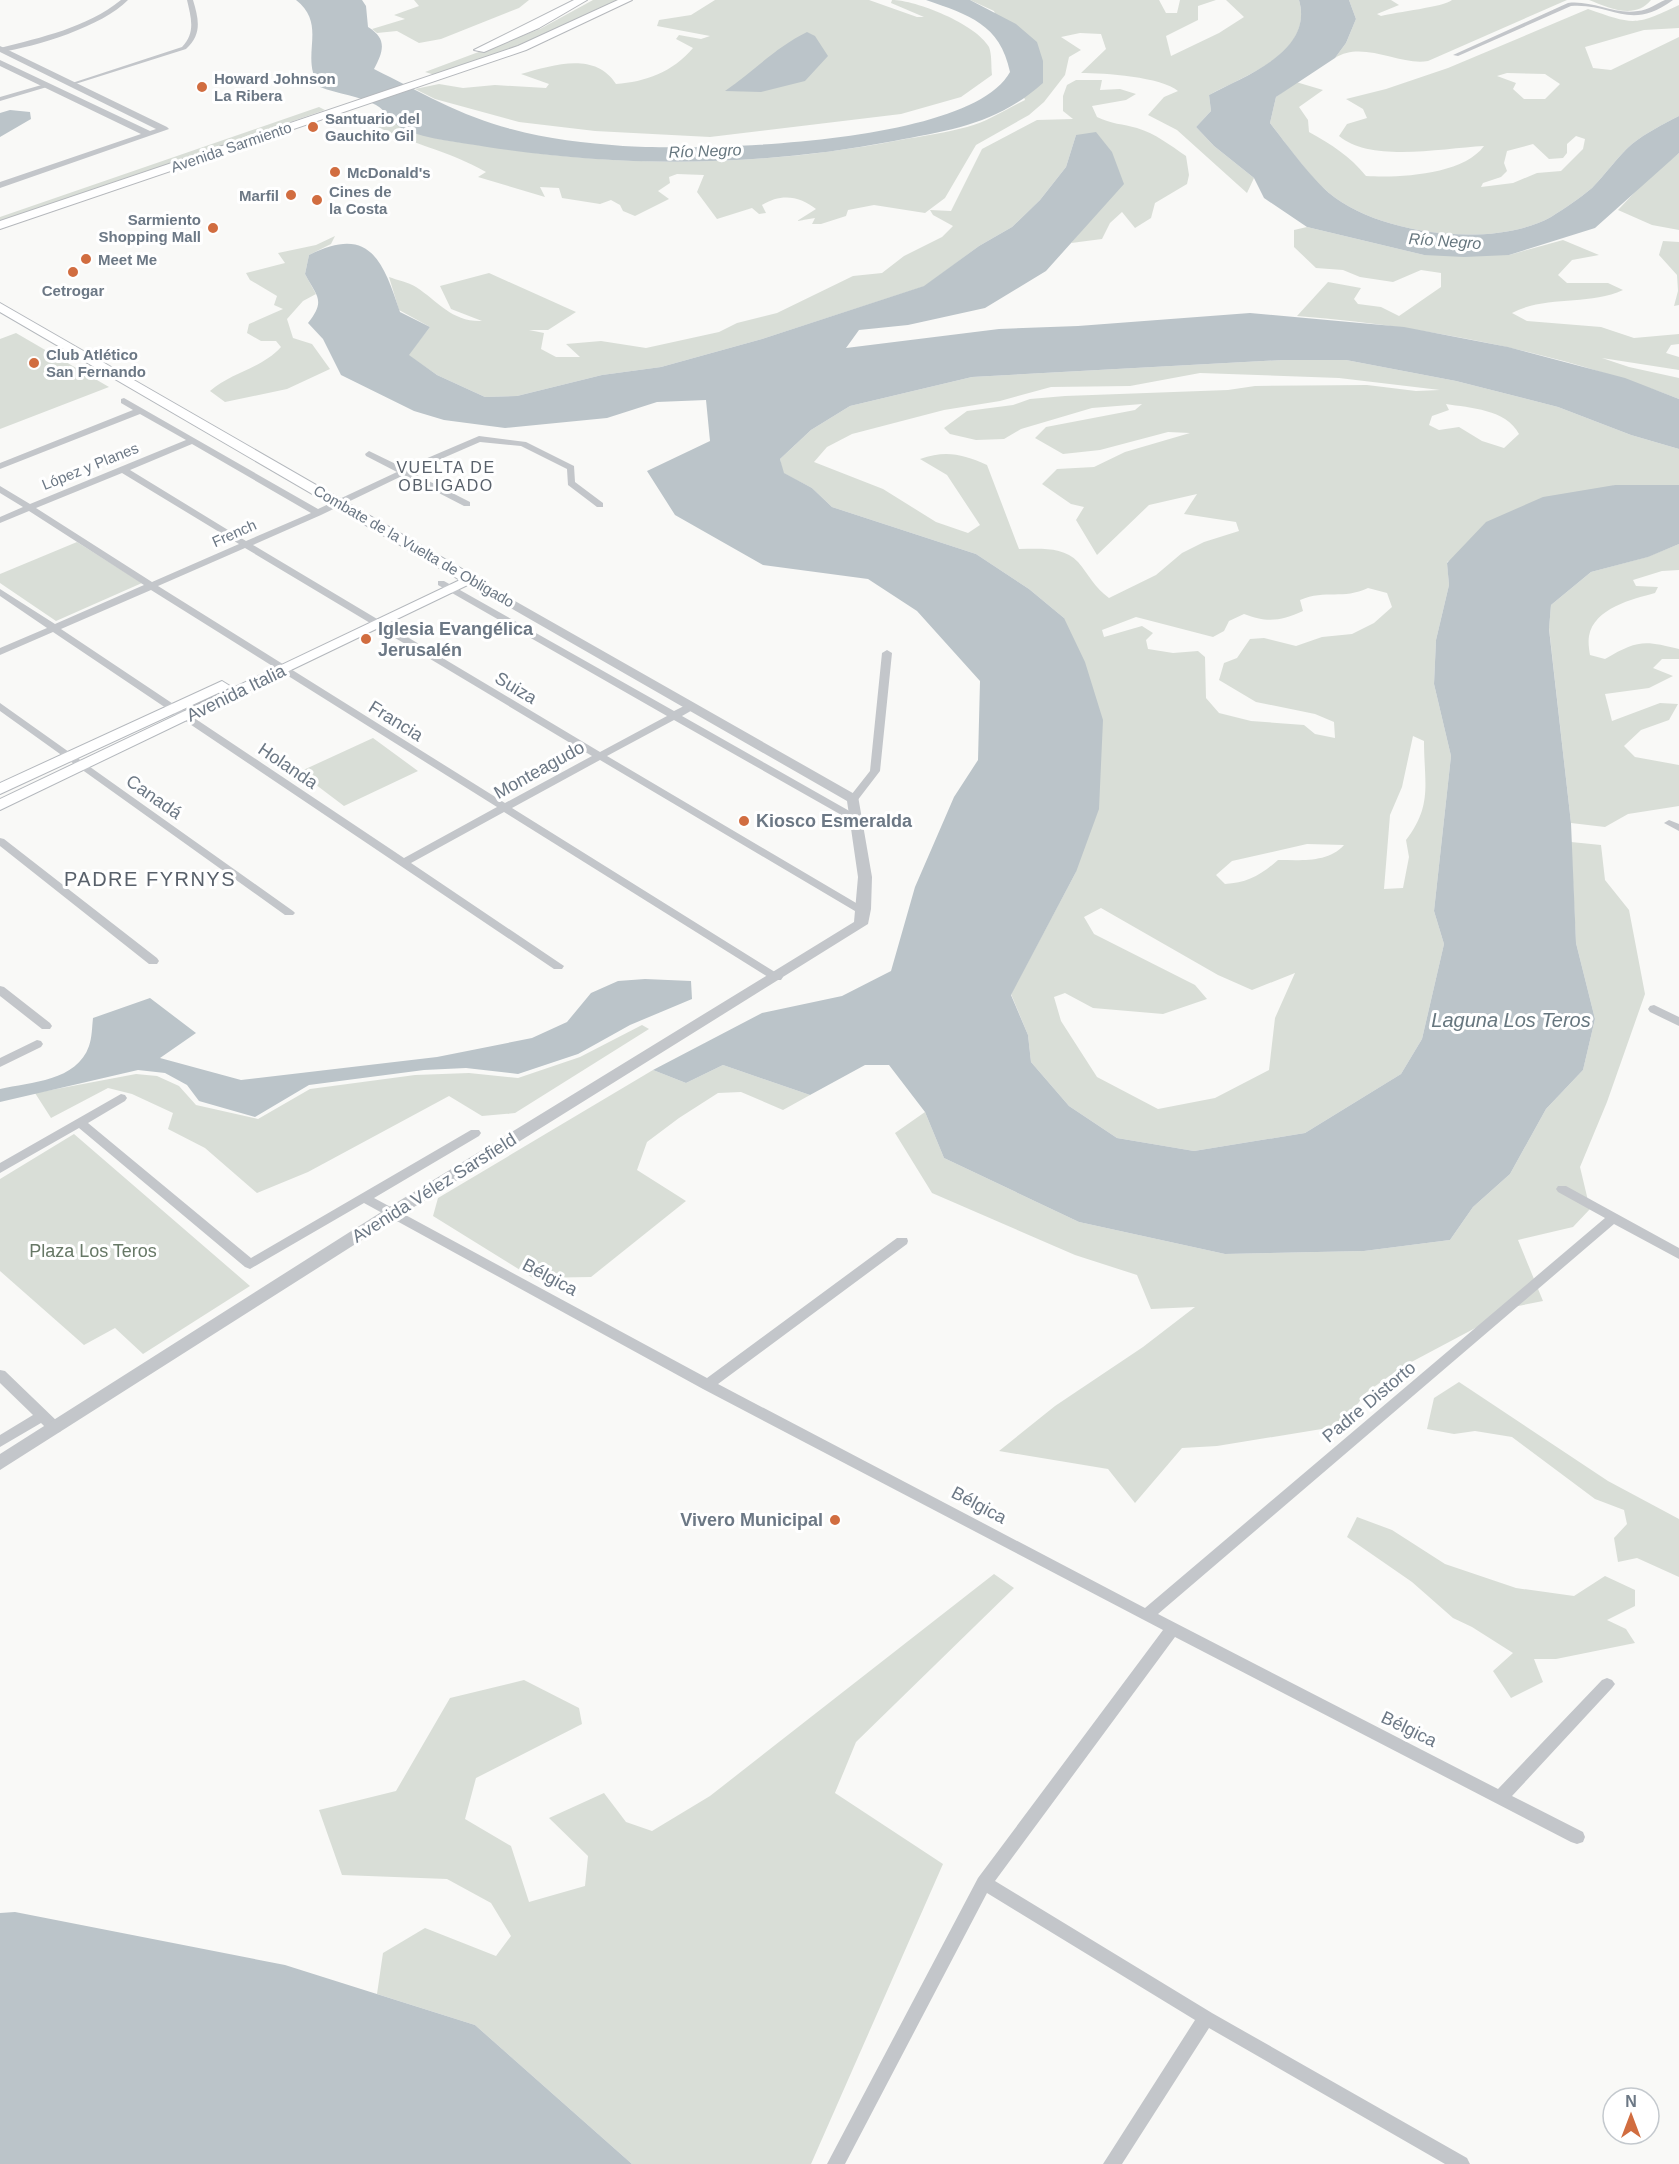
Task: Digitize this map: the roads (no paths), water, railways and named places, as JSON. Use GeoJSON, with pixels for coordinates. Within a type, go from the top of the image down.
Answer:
{"type":"FeatureCollection","features":[{"type":"Feature","properties":{"kind":"main road","name":"Avenida Sarmiento"},"geometry":{"type":"LineString","coordinates":[[0,215],[514,36],[582,0]]}},
{"type":"Feature","properties":{"kind":"main road","name":"Avenida Sarmiento"},"geometry":{"type":"LineString","coordinates":[[0,225],[522,48],[627,0]]}},
{"type":"Feature","properties":{"kind":"main road","name":"Combate de la Vuelta de Obligado"},"geometry":{"type":"LineString","coordinates":[[0,307],[465,577]]}},
{"type":"Feature","properties":{"kind":"main road","name":"Avenida Italia"},"geometry":{"type":"LineString","coordinates":[[0,805],[75,762],[465,577]]}},
{"type":"Feature","properties":{"kind":"main road","name":"Avenida Italia"},"geometry":{"type":"LineString","coordinates":[[0,789],[75,762]]}},
{"type":"Feature","properties":{"kind":"street"},"geometry":{"type":"LineString","coordinates":[[0,50],[78,26],[104,14],[125,0]]}},
{"type":"Feature","properties":{"kind":"street"},"geometry":{"type":"LineString","coordinates":[[0,99],[45,86],[69,84],[184,48],[194,40],[198,27],[190,0]]}},
{"type":"Feature","properties":{"kind":"street"},"geometry":{"type":"LineString","coordinates":[[1456,55],[1570,4],[1594,4],[1631,14],[1646,12],[1670,0]]}},
{"type":"Feature","properties":{"kind":"street"},"geometry":{"type":"LineString","coordinates":[[0,50],[164,129],[144,132],[24,173],[0,178]]}},
{"type":"Feature","properties":{"kind":"street"},"geometry":{"type":"LineString","coordinates":[[0,63],[144,132]]}},
{"type":"Feature","properties":{"kind":"street"},"geometry":{"type":"LineString","coordinates":[[59,93],[69,84]]}},
{"type":"Feature","properties":{"kind":"street"},"geometry":{"type":"LineString","coordinates":[[144,132],[154,125]]}},
{"type":"Feature","properties":{"kind":"street"},"geometry":{"type":"LineString","coordinates":[[0,185],[24,173]]}},
{"type":"Feature","properties":{"kind":"street","name":"Combate de la Vuelta de Obligado"},"geometry":{"type":"LineString","coordinates":[[123,401],[318,513]]}},
{"type":"Feature","properties":{"kind":"street"},"geometry":{"type":"LineString","coordinates":[[0,466],[141,410]]}},
{"type":"Feature","properties":{"kind":"street","name":"French"},"geometry":{"type":"LineString","coordinates":[[0,652],[318,513],[479,439],[523,444],[571,468],[571,483],[600,505]]}},
{"type":"Feature","properties":{"kind":"street","name":"López y Planes"},"geometry":{"type":"LineString","coordinates":[[0,520],[192,441]]}},
{"type":"Feature","properties":{"kind":"street"},"geometry":{"type":"LineString","coordinates":[[369,454],[466,504]]}},
{"type":"Feature","properties":{"kind":"street","name":"Suiza"},"geometry":{"type":"LineString","coordinates":[[122,469],[372,622],[864,912]]}},
{"type":"Feature","properties":{"kind":"street","name":"Francia"},"geometry":{"type":"LineString","coordinates":[[0,489],[504,808],[777,977]]}},
{"type":"Feature","properties":{"kind":"street","name":"Combate de la Vuelta de Obligado"},"geometry":{"type":"LineString","coordinates":[[465,577],[854,799]]}},
{"type":"Feature","properties":{"kind":"street"},"geometry":{"type":"LineString","coordinates":[[446,586],[856,819]]}},
{"type":"Feature","properties":{"kind":"street","name":"Holanda"},"geometry":{"type":"LineString","coordinates":[[0,592],[558,966]]}},
{"type":"Feature","properties":{"kind":"street"},"geometry":{"type":"LineString","coordinates":[[864,912],[862,855],[854,799],[875,771],[887,653]]}},
{"type":"Feature","properties":{"kind":"street","name":"Canadá"},"geometry":{"type":"LineString","coordinates":[[0,706],[75,762],[289,913]]}},
{"type":"Feature","properties":{"kind":"street","name":"Monteagudo"},"geometry":{"type":"LineString","coordinates":[[402,863],[692,706]]}},
{"type":"Feature","properties":{"kind":"street"},"geometry":{"type":"LineString","coordinates":[[0,841],[153,961]]}},
{"type":"Feature","properties":{"kind":"street","name":"Avenida Vélez Sarsfield"},"geometry":{"type":"LineString","coordinates":[[0,1462],[392,1214],[861,924],[864,912]]}},
{"type":"Feature","properties":{"kind":"street"},"geometry":{"type":"LineString","coordinates":[[0,990],[46,1026]]}},
{"type":"Feature","properties":{"kind":"street"},"geometry":{"type":"LineString","coordinates":[[1654,1009],[1679,1022]]}},
{"type":"Feature","properties":{"kind":"street"},"geometry":{"type":"LineString","coordinates":[[0,1063],[37,1044]]}},
{"type":"Feature","properties":{"kind":"street"},"geometry":{"type":"LineString","coordinates":[[2,1165],[81,1123],[121,1098]]}},
{"type":"Feature","properties":{"kind":"street","name":"Avenida Vélez Sarsfield"},"geometry":{"type":"LineString","coordinates":[[81,1123],[249,1264],[366,1199],[475,1133]]}},
{"type":"Feature","properties":{"kind":"street"},"geometry":{"type":"LineString","coordinates":[[1562,1189],[1679,1254]]}},
{"type":"Feature","properties":{"kind":"street","name":"Bélgica"},"geometry":{"type":"LineString","coordinates":[[366,1199],[708,1385],[1148,1614],[1172,1629],[1577,1837]]}},
{"type":"Feature","properties":{"kind":"street","name":"Padre Distorto"},"geometry":{"type":"LineString","coordinates":[[1148,1614],[1613,1218]]}},
{"type":"Feature","properties":{"kind":"street"},"geometry":{"type":"LineString","coordinates":[[708,1385],[902,1241]]}},
{"type":"Feature","properties":{"kind":"street"},"geometry":{"type":"LineString","coordinates":[[0,1375],[56,1428]]}},
{"type":"Feature","properties":{"kind":"street"},"geometry":{"type":"LineString","coordinates":[[0,1442],[41,1416]]}},
{"type":"Feature","properties":{"kind":"street"},"geometry":{"type":"LineString","coordinates":[[836,2164],[984,1883],[1172,1629]]}},
{"type":"Feature","properties":{"kind":"street"},"geometry":{"type":"LineString","coordinates":[[1502,1797],[1607,1684]]}},
{"type":"Feature","properties":{"kind":"street"},"geometry":{"type":"LineString","coordinates":[[984,1883],[1206,2018],[1461,2164]]}},
{"type":"Feature","properties":{"kind":"street"},"geometry":{"type":"LineString","coordinates":[[1112,2164],[1206,2018]]}},
{"type":"Feature","properties":{"kind":"water","name":"Río Negro"},"geometry":{"type":"Polygon","coordinates":[[[296,0],[362,0],[366,6],[368,27],[379,36],[382,46],[374,69],[441,103],[493,124],[581,142],[661,147],[770,144],[891,129],[944,115],[985,96],[1010,72],[999,43],[990,32],[969,17],[926,0],[970,0],[1016,24],[1037,42],[1043,61],[1043,83],[1008,108],[973,123],[955,129],[843,150],[741,160],[690,162],[589,159],[538,154],[413,133],[399,126],[376,105],[320,87],[314,76],[312,64],[311,20],[306,10],[296,0]]]}},
{"type":"Feature","properties":{"kind":"water","name":"Río Negro"},"geometry":{"type":"Polygon","coordinates":[[[1299,0],[1349,0],[1356,19],[1346,43],[1335,58],[1276,97],[1270,123],[1321,186],[1351,207],[1377,219],[1437,233],[1468,235],[1499,233],[1527,227],[1551,217],[1577,199],[1592,188],[1632,144],[1679,116],[1679,153],[1595,228],[1509,255],[1464,257],[1424,255],[1307,227],[1264,198],[1254,178],[1214,146],[1196,127],[1211,111],[1209,95],[1257,70],[1286,48],[1296,34],[1301,18],[1299,0]]]}},
{"type":"Feature","properties":{"kind":"water"},"geometry":{"type":"Polygon","coordinates":[[[807,32],[815,36],[828,56],[805,81],[761,92],[725,91],[785,45],[807,32]]]}},
{"type":"Feature","properties":{"kind":"water"},"geometry":{"type":"Polygon","coordinates":[[[10,110],[30,112],[31,119],[0,137],[0,113],[10,110]]]}},
{"type":"Feature","properties":{"kind":"water","name":"Laguna Los Teros"},"geometry":{"type":"Polygon","coordinates":[[[1096,132],[1112,152],[1124,184],[1046,271],[985,308],[908,325],[859,330],[846,348],[999,329],[1078,326],[1250,313],[1404,327],[1508,347],[1625,378],[1679,399],[1679,449],[1631,435],[1558,407],[1456,381],[1346,360],[1283,360],[972,377],[850,406],[811,430],[780,459],[784,473],[812,488],[832,507],[976,554],[1029,589],[1064,618],[1085,662],[1103,720],[1099,809],[1076,872],[1011,995],[1028,1035],[1031,1062],[1069,1106],[1117,1138],[1194,1151],[1305,1133],[1401,1074],[1422,1039],[1444,944],[1434,911],[1451,756],[1434,684],[1436,640],[1449,585],[1447,563],[1486,522],[1543,497],[1615,485],[1679,485],[1679,544],[1648,557],[1591,572],[1551,605],[1549,629],[1571,823],[1576,943],[1595,1019],[1583,1070],[1546,1109],[1510,1174],[1473,1207],[1450,1240],[1364,1251],[1225,1254],[1079,1222],[944,1158],[925,1112],[889,1065],[865,1065],[810,1095],[723,1065],[686,1083],[653,1070],[762,1013],[842,996],[891,971],[915,887],[954,797],[978,760],[980,681],[917,611],[868,579],[763,565],[675,515],[647,471],[710,441],[706,400],[657,402],[607,418],[505,428],[444,420],[414,411],[341,375],[323,339],[308,323],[318,303],[316,294],[305,274],[309,255],[330,246],[347,244],[360,246],[380,263],[400,312],[430,327],[409,355],[437,375],[485,397],[517,396],[602,375],[661,367],[762,339],[924,286],[979,246],[1012,227],[1040,200],[1066,167],[1076,135],[1096,132]]]}},
{"type":"Feature","properties":{"kind":"water"},"geometry":{"type":"Polygon","coordinates":[[[645,979],[691,981],[692,999],[630,1025],[578,1054],[518,1074],[466,1068],[424,1070],[309,1085],[255,1117],[199,1101],[187,1085],[165,1073],[138,1070],[0,1102],[0,1089],[52,1078],[64,1073],[83,1058],[89,1046],[93,1018],[150,998],[196,1033],[160,1058],[241,1080],[437,1057],[532,1038],[567,1022],[591,993],[618,981],[645,979]]]}},
{"type":"Feature","properties":{"kind":"water"},"geometry":{"type":"Polygon","coordinates":[[[15,1912],[285,1965],[475,2025],[632,2164],[0,2164],[0,1913],[15,1912]]]}},
{"type":"Feature","properties":{"kind":"place","name":"Howard Johnson La Ribera"},"geometry":{"type":"Point","coordinates":[202,87]}},
{"type":"Feature","properties":{"kind":"place","name":"Santuario del Gauchito Gil"},"geometry":{"type":"Point","coordinates":[313,127]}},
{"type":"Feature","properties":{"kind":"place","name":"McDonald's"},"geometry":{"type":"Point","coordinates":[335,172]}},
{"type":"Feature","properties":{"kind":"place","name":"Marfil"},"geometry":{"type":"Point","coordinates":[291,195]}},
{"type":"Feature","properties":{"kind":"place","name":"Cines de la Costa"},"geometry":{"type":"Point","coordinates":[317,200]}},
{"type":"Feature","properties":{"kind":"place","name":"Sarmiento Shopping Mall"},"geometry":{"type":"Point","coordinates":[213,228]}},
{"type":"Feature","properties":{"kind":"place","name":"Meet Me"},"geometry":{"type":"Point","coordinates":[86,259]}},
{"type":"Feature","properties":{"kind":"place","name":"Cetrogar"},"geometry":{"type":"Point","coordinates":[73,272]}},
{"type":"Feature","properties":{"kind":"place","name":"Club Atlético San Fernando"},"geometry":{"type":"Point","coordinates":[34,363]}},
{"type":"Feature","properties":{"kind":"place","name":"Iglesia Evangélica Jerusalén"},"geometry":{"type":"Point","coordinates":[366,639]}},
{"type":"Feature","properties":{"kind":"place","name":"Kiosco Esmeralda"},"geometry":{"type":"Point","coordinates":[744,821]}},
{"type":"Feature","properties":{"kind":"place","name":"Vivero Municipal"},"geometry":{"type":"Point","coordinates":[835,1520]}},
{"type":"Feature","properties":{"kind":"district","name":"VUELTA DE OBLIGADO"},"geometry":{"type":"Point","coordinates":[446,476]}},
{"type":"Feature","properties":{"kind":"district","name":"PADRE FYRNYS"},"geometry":{"type":"Point","coordinates":[150,879]}},
{"type":"Feature","properties":{"kind":"park label","name":"Plaza Los Teros"},"geometry":{"type":"Point","coordinates":[93,1251]}}]}
